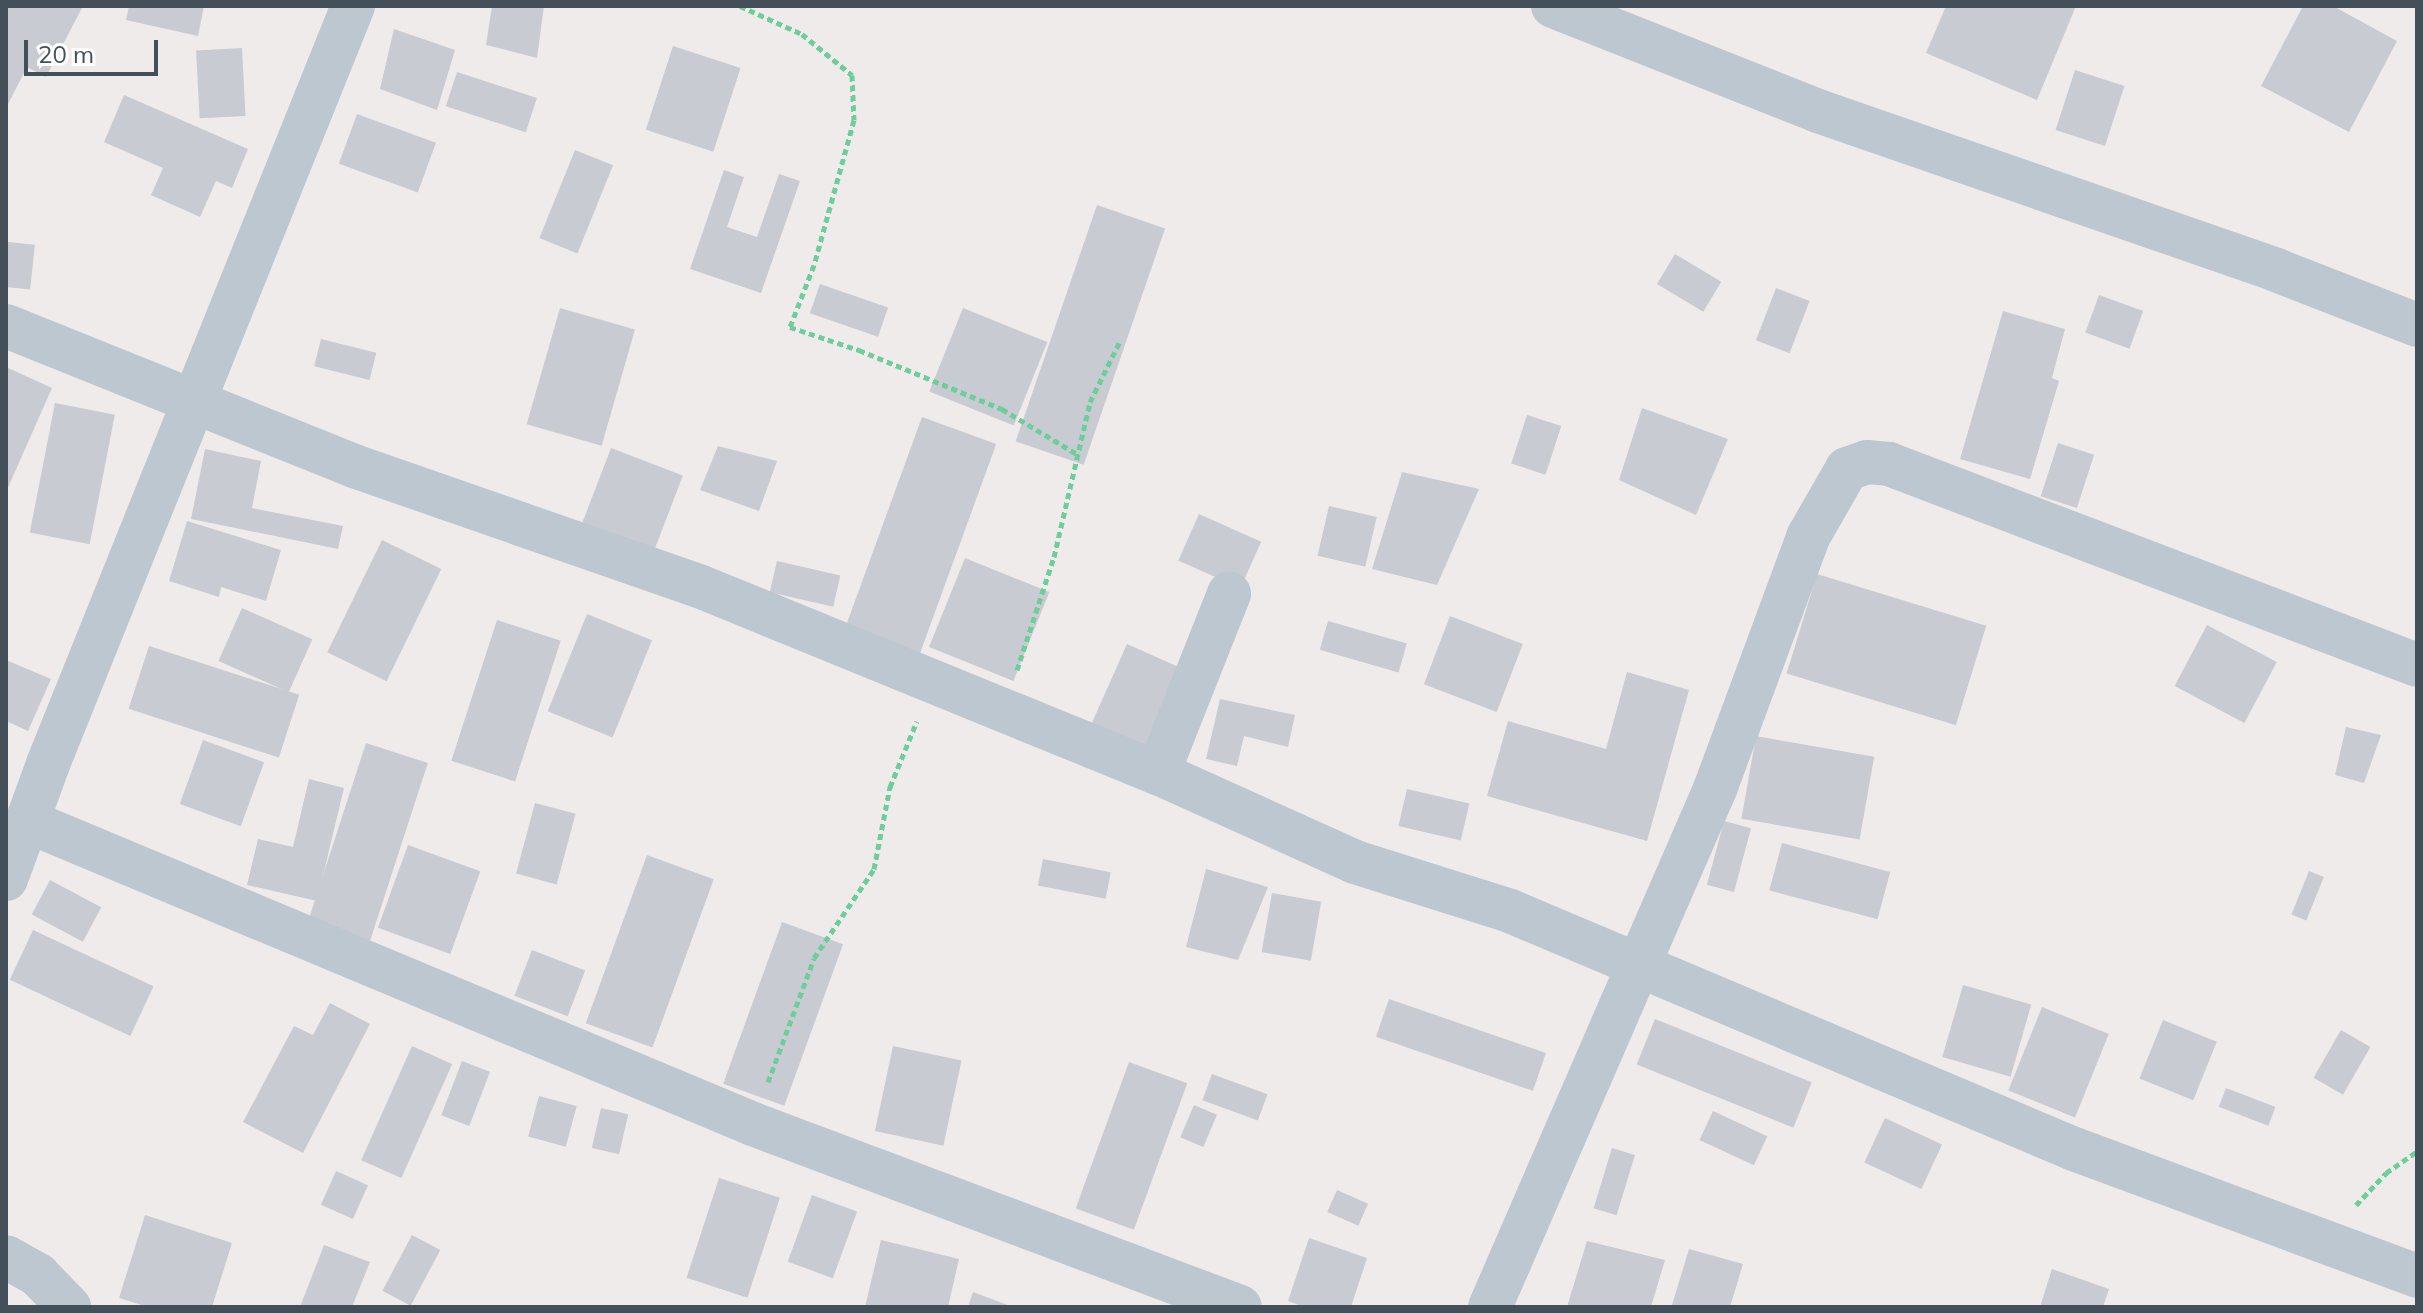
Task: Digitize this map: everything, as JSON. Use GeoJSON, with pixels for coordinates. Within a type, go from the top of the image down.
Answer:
{"type":"FeatureCollection","features":[{"type":"Feature","properties":{"kind":"street"},"geometry":{"type":"LineString","coordinates":[[6,879],[192,403],[353,6]]}},
{"type":"Feature","properties":{"kind":"street"},"geometry":{"type":"LineString","coordinates":[[1553,6],[1818,111],[2276,270],[2417,325]]}},
{"type":"Feature","properties":{"kind":"street"},"geometry":{"type":"LineString","coordinates":[[6,326],[354,466],[699,586],[1158,773],[1355,862],[1510,911],[1638,962],[2074,1149],[2417,1276]]}},
{"type":"Feature","properties":{"kind":"street"},"geometry":{"type":"LineString","coordinates":[[1490,1307],[1715,789],[1808,537],[1847,469],[1867,462],[1889,464],[2417,665]]}},
{"type":"Feature","properties":{"kind":"street"},"geometry":{"type":"LineString","coordinates":[[1158,773],[1229,594]]}},
{"type":"Feature","properties":{"kind":"street"},"geometry":{"type":"LineString","coordinates":[[27,821],[753,1124],[1240,1307]]}},
{"type":"Feature","properties":{"kind":"street"},"geometry":{"type":"LineString","coordinates":[[6,1257],[38,1275],[69,1307]]}},
{"type":"Feature","properties":{"kind":"path"},"geometry":{"type":"LineString","coordinates":[[740,6],[802,34],[852,75],[854,120],[814,265],[790,327],[859,350],[1002,409],[1077,454]]}},
{"type":"Feature","properties":{"kind":"path"},"geometry":{"type":"LineString","coordinates":[[1002,712],[1054,557],[1090,402],[1119,343]]}},
{"type":"Feature","properties":{"kind":"path"},"geometry":{"type":"LineString","coordinates":[[753,1124],[814,958],[874,869],[890,787],[933,683]]}},
{"type":"Feature","properties":{"kind":"path"},"geometry":{"type":"LineString","coordinates":[[2332,1244],[2360,1198],[2417,1151]]}},
{"type":"Feature","properties":{"kind":"building"},"geometry":{"type":"Polygon","coordinates":[[[6,6],[83,6],[46,77],[27,67],[6,108],[6,6]]]}},
{"type":"Feature","properties":{"kind":"building"},"geometry":{"type":"Polygon","coordinates":[[[129,6],[204,6],[198,36],[126,20],[129,6]]]}},
{"type":"Feature","properties":{"kind":"building"},"geometry":{"type":"Polygon","coordinates":[[[492,6],[544,6],[537,58],[486,45],[492,6]]]}},
{"type":"Feature","properties":{"kind":"building"},"geometry":{"type":"Polygon","coordinates":[[[1946,6],[2076,6],[2037,100],[1926,53],[1946,6]]]}},
{"type":"Feature","properties":{"kind":"building"},"geometry":{"type":"Polygon","coordinates":[[[2303,6],[2333,6],[2397,41],[2349,132],[2261,86],[2303,6]]]}},
{"type":"Feature","properties":{"kind":"building"},"geometry":{"type":"Polygon","coordinates":[[[394,29],[455,50],[437,110],[380,89],[394,29]]]}},
{"type":"Feature","properties":{"kind":"building"},"geometry":{"type":"Polygon","coordinates":[[[673,46],[741,68],[713,152],[646,130],[673,46]]]}},
{"type":"Feature","properties":{"kind":"building"},"geometry":{"type":"Polygon","coordinates":[[[242,48],[246,116],[200,118],[196,50],[242,48]]]}},
{"type":"Feature","properties":{"kind":"building"},"geometry":{"type":"Polygon","coordinates":[[[2075,70],[2124,86],[2105,146],[2056,130],[2075,70]]]}},
{"type":"Feature","properties":{"kind":"building"},"geometry":{"type":"Polygon","coordinates":[[[457,72],[537,98],[526,132],[446,106],[457,72]]]}},
{"type":"Feature","properties":{"kind":"building"},"geometry":{"type":"Polygon","coordinates":[[[124,95],[248,149],[232,188],[216,181],[200,217],[151,195],[163,168],[104,142],[124,95]]]}},
{"type":"Feature","properties":{"kind":"building"},"geometry":{"type":"Polygon","coordinates":[[[357,114],[436,143],[418,193],[339,164],[357,114]]]}},
{"type":"Feature","properties":{"kind":"building"},"geometry":{"type":"Polygon","coordinates":[[[575,150],[613,165],[577,253],[539,238],[575,150]]]}},
{"type":"Feature","properties":{"kind":"building"},"geometry":{"type":"Polygon","coordinates":[[[724,170],[744,177],[727,227],[757,237],[779,174],[800,181],[761,293],[690,269],[724,170]]]}},
{"type":"Feature","properties":{"kind":"building"},"geometry":{"type":"Polygon","coordinates":[[[1097,205],[1165,228],[1084,465],[1016,441],[1097,205]]]}},
{"type":"Feature","properties":{"kind":"building"},"geometry":{"type":"Polygon","coordinates":[[[8,242],[35,245],[30,290],[6,287],[8,242]]]}},
{"type":"Feature","properties":{"kind":"building"},"geometry":{"type":"Polygon","coordinates":[[[1675,254],[1721,282],[1703,312],[1657,284],[1675,254]]]}},
{"type":"Feature","properties":{"kind":"building"},"geometry":{"type":"Polygon","coordinates":[[[820,284],[888,307],[878,337],[810,313],[820,284]]]}},
{"type":"Feature","properties":{"kind":"building"},"geometry":{"type":"Polygon","coordinates":[[[1776,288],[1810,301],[1790,353],[1756,340],[1776,288]]]}},
{"type":"Feature","properties":{"kind":"building"},"geometry":{"type":"Polygon","coordinates":[[[2099,295],[2143,311],[2129,349],[2085,333],[2099,295]]]}},
{"type":"Feature","properties":{"kind":"building"},"geometry":{"type":"Polygon","coordinates":[[[560,308],[635,329],[602,446],[527,424],[560,308]]]}},
{"type":"Feature","properties":{"kind":"building"},"geometry":{"type":"Polygon","coordinates":[[[963,308],[1047,342],[1014,426],[929,391],[963,308]]]}},
{"type":"Feature","properties":{"kind":"building"},"geometry":{"type":"Polygon","coordinates":[[[2003,311],[2065,329],[2052,378],[2059,381],[2030,479],[1960,459],[2003,311]]]}},
{"type":"Feature","properties":{"kind":"building"},"geometry":{"type":"Polygon","coordinates":[[[321,339],[376,353],[370,380],[314,366],[321,339]]]}},
{"type":"Feature","properties":{"kind":"building"},"geometry":{"type":"Polygon","coordinates":[[[6,367],[52,388],[6,492],[6,367]]]}},
{"type":"Feature","properties":{"kind":"building"},"geometry":{"type":"Polygon","coordinates":[[[55,403],[115,415],[90,544],[30,533],[55,403]]]}},
{"type":"Feature","properties":{"kind":"building"},"geometry":{"type":"Polygon","coordinates":[[[1642,408],[1728,439],[1696,515],[1619,480],[1642,408]]]}},
{"type":"Feature","properties":{"kind":"building"},"geometry":{"type":"Polygon","coordinates":[[[1527,415],[1561,426],[1545,475],[1511,464],[1527,415]]]}},
{"type":"Feature","properties":{"kind":"building"},"geometry":{"type":"Polygon","coordinates":[[[922,417],[996,444],[919,657],[844,630],[922,417]]]}},
{"type":"Feature","properties":{"kind":"building"},"geometry":{"type":"Polygon","coordinates":[[[2058,443],[2094,455],[2077,508],[2041,496],[2058,443]]]}},
{"type":"Feature","properties":{"kind":"building"},"geometry":{"type":"Polygon","coordinates":[[[718,446],[777,461],[759,511],[700,490],[718,446]]]}},
{"type":"Feature","properties":{"kind":"building"},"geometry":{"type":"Polygon","coordinates":[[[611,448],[683,476],[653,554],[581,526],[611,448]]]}},
{"type":"Feature","properties":{"kind":"building"},"geometry":{"type":"Polygon","coordinates":[[[205,449],[261,461],[252,508],[343,526],[338,549],[191,519],[205,449]]]}},
{"type":"Feature","properties":{"kind":"building"},"geometry":{"type":"Polygon","coordinates":[[[1402,472],[1479,489],[1437,585],[1372,569],[1402,472]]]}},
{"type":"Feature","properties":{"kind":"building"},"geometry":{"type":"Polygon","coordinates":[[[1329,506],[1377,517],[1365,567],[1318,556],[1329,506]]]}},
{"type":"Feature","properties":{"kind":"building"},"geometry":{"type":"Polygon","coordinates":[[[1199,514],[1261,542],[1240,588],[1178,561],[1199,514]]]}},
{"type":"Feature","properties":{"kind":"building"},"geometry":{"type":"Polygon","coordinates":[[[187,521],[281,550],[266,601],[221,587],[219,597],[169,581],[187,521]]]}},
{"type":"Feature","properties":{"kind":"building"},"geometry":{"type":"Polygon","coordinates":[[[382,540],[441,569],[387,681],[327,652],[382,540]]]}},
{"type":"Feature","properties":{"kind":"building"},"geometry":{"type":"Polygon","coordinates":[[[965,558],[1049,592],[1013,681],[929,647],[965,558]]]}},
{"type":"Feature","properties":{"kind":"building"},"geometry":{"type":"Polygon","coordinates":[[[777,561],[840,576],[833,607],[770,592],[777,561]]]}},
{"type":"Feature","properties":{"kind":"building"},"geometry":{"type":"Polygon","coordinates":[[[1817,574],[1986,626],[1956,725],[1787,673],[1817,574]]]}},
{"type":"Feature","properties":{"kind":"building"},"geometry":{"type":"Polygon","coordinates":[[[242,608],[312,639],[289,692],[218,661],[242,608]]]}},
{"type":"Feature","properties":{"kind":"building"},"geometry":{"type":"Polygon","coordinates":[[[587,614],[652,640],[613,738],[548,711],[587,614]]]}},
{"type":"Feature","properties":{"kind":"building"},"geometry":{"type":"Polygon","coordinates":[[[1450,616],[1523,644],[1497,712],[1424,684],[1450,616]]]}},
{"type":"Feature","properties":{"kind":"building"},"geometry":{"type":"Polygon","coordinates":[[[497,620],[561,641],[515,781],[451,761],[497,620]]]}},
{"type":"Feature","properties":{"kind":"building"},"geometry":{"type":"Polygon","coordinates":[[[1328,621],[1407,644],[1399,672],[1320,650],[1328,621]]]}},
{"type":"Feature","properties":{"kind":"building"},"geometry":{"type":"Polygon","coordinates":[[[2207,625],[2277,662],[2244,723],[2175,686],[2207,625]]]}},
{"type":"Feature","properties":{"kind":"building"},"geometry":{"type":"Polygon","coordinates":[[[1127,644],[1190,672],[1149,763],[1086,735],[1127,644]]]}},
{"type":"Feature","properties":{"kind":"building"},"geometry":{"type":"Polygon","coordinates":[[[149,646],[299,695],[279,758],[129,709],[149,646]]]}},
{"type":"Feature","properties":{"kind":"building"},"geometry":{"type":"Polygon","coordinates":[[[6,660],[51,679],[28,731],[6,721],[6,660]]]}},
{"type":"Feature","properties":{"kind":"building"},"geometry":{"type":"Polygon","coordinates":[[[1627,672],[1689,690],[1647,841],[1487,796],[1508,721],[1606,749],[1627,672]]]}},
{"type":"Feature","properties":{"kind":"building"},"geometry":{"type":"Polygon","coordinates":[[[1220,699],[1295,715],[1288,747],[1244,736],[1237,766],[1206,759],[1220,699]]]}},
{"type":"Feature","properties":{"kind":"building"},"geometry":{"type":"Polygon","coordinates":[[[2346,727],[2381,735],[2364,783],[2335,775],[2346,727]]]}},
{"type":"Feature","properties":{"kind":"building"},"geometry":{"type":"Polygon","coordinates":[[[1756,736],[1874,757],[1860,840],[1741,819],[1756,736]]]}},
{"type":"Feature","properties":{"kind":"building"},"geometry":{"type":"Polygon","coordinates":[[[203,740],[264,762],[241,826],[180,804],[203,740]]]}},
{"type":"Feature","properties":{"kind":"building"},"geometry":{"type":"Polygon","coordinates":[[[366,743],[428,763],[370,941],[308,921],[366,743]]]}},
{"type":"Feature","properties":{"kind":"building"},"geometry":{"type":"Polygon","coordinates":[[[309,779],[344,788],[317,901],[247,885],[258,839],[293,847],[309,779]]]}},
{"type":"Feature","properties":{"kind":"building"},"geometry":{"type":"Polygon","coordinates":[[[1407,789],[1469,803],[1461,840],[1398,826],[1407,789]]]}},
{"type":"Feature","properties":{"kind":"building"},"geometry":{"type":"Polygon","coordinates":[[[535,803],[576,814],[557,884],[516,874],[535,803]]]}},
{"type":"Feature","properties":{"kind":"building"},"geometry":{"type":"Polygon","coordinates":[[[1724,821],[1751,828],[1734,892],[1707,885],[1724,821]]]}},
{"type":"Feature","properties":{"kind":"building"},"geometry":{"type":"Polygon","coordinates":[[[1782,843],[1890,872],[1878,919],[1769,890],[1782,843]]]}},
{"type":"Feature","properties":{"kind":"building"},"geometry":{"type":"Polygon","coordinates":[[[408,845],[480,871],[450,954],[378,928],[408,845]]]}},
{"type":"Feature","properties":{"kind":"building"},"geometry":{"type":"Polygon","coordinates":[[[647,855],[714,879],[652,1047],[586,1023],[647,855]]]}},
{"type":"Feature","properties":{"kind":"building"},"geometry":{"type":"Polygon","coordinates":[[[1043,859],[1111,872],[1106,899],[1038,886],[1043,859]]]}},
{"type":"Feature","properties":{"kind":"building"},"geometry":{"type":"Polygon","coordinates":[[[1206,869],[1268,887],[1238,960],[1186,947],[1206,869]]]}},
{"type":"Feature","properties":{"kind":"building"},"geometry":{"type":"Polygon","coordinates":[[[2309,871],[2324,877],[2306,921],[2291,915],[2309,871]]]}},
{"type":"Feature","properties":{"kind":"building"},"geometry":{"type":"Polygon","coordinates":[[[50,880],[101,907],[83,942],[32,914],[50,880]]]}},
{"type":"Feature","properties":{"kind":"building"},"geometry":{"type":"Polygon","coordinates":[[[1272,893],[1321,902],[1311,961],[1262,952],[1272,893]]]}},
{"type":"Feature","properties":{"kind":"building"},"geometry":{"type":"Polygon","coordinates":[[[782,922],[843,944],[784,1106],[723,1084],[782,922]]]}},
{"type":"Feature","properties":{"kind":"building"},"geometry":{"type":"Polygon","coordinates":[[[33,930],[154,986],[130,1036],[10,980],[33,930]]]}},
{"type":"Feature","properties":{"kind":"building"},"geometry":{"type":"Polygon","coordinates":[[[532,950],[585,970],[568,1016],[514,996],[532,950]]]}},
{"type":"Feature","properties":{"kind":"building"},"geometry":{"type":"Polygon","coordinates":[[[1963,985],[2031,1005],[2011,1077],[1942,1057],[1963,985]]]}},
{"type":"Feature","properties":{"kind":"building"},"geometry":{"type":"Polygon","coordinates":[[[1389,999],[1546,1053],[1533,1091],[1376,1037],[1389,999]]]}},
{"type":"Feature","properties":{"kind":"building"},"geometry":{"type":"Polygon","coordinates":[[[330,1003],[370,1024],[303,1153],[243,1122],[294,1026],[313,1035],[330,1003]]]}},
{"type":"Feature","properties":{"kind":"building"},"geometry":{"type":"Polygon","coordinates":[[[2042,1007],[2109,1034],[2075,1117],[2008,1090],[2042,1007]]]}},
{"type":"Feature","properties":{"kind":"building"},"geometry":{"type":"Polygon","coordinates":[[[1655,1019],[1812,1082],[1793,1128],[1637,1064],[1655,1019]]]}},
{"type":"Feature","properties":{"kind":"building"},"geometry":{"type":"Polygon","coordinates":[[[2163,1020],[2217,1042],[2193,1100],[2139,1078],[2163,1020]]]}},
{"type":"Feature","properties":{"kind":"building"},"geometry":{"type":"Polygon","coordinates":[[[2341,1030],[2370,1047],[2343,1095],[2314,1078],[2341,1030]]]}},
{"type":"Feature","properties":{"kind":"building"},"geometry":{"type":"Polygon","coordinates":[[[412,1046],[452,1064],[401,1178],[361,1160],[412,1046]]]}},
{"type":"Feature","properties":{"kind":"building"},"geometry":{"type":"Polygon","coordinates":[[[893,1046],[961,1061],[943,1146],[875,1131],[893,1046]]]}},
{"type":"Feature","properties":{"kind":"building"},"geometry":{"type":"Polygon","coordinates":[[[462,1061],[490,1072],[469,1126],[441,1115],[462,1061]]]}},
{"type":"Feature","properties":{"kind":"building"},"geometry":{"type":"Polygon","coordinates":[[[1129,1062],[1187,1083],[1134,1230],[1076,1209],[1129,1062]]]}},
{"type":"Feature","properties":{"kind":"building"},"geometry":{"type":"Polygon","coordinates":[[[1212,1074],[1267,1094],[1258,1120],[1202,1100],[1212,1074]]]}},
{"type":"Feature","properties":{"kind":"building"},"geometry":{"type":"Polygon","coordinates":[[[2226,1088],[2275,1107],[2268,1126],[2219,1107],[2226,1088]]]}},
{"type":"Feature","properties":{"kind":"building"},"geometry":{"type":"Polygon","coordinates":[[[539,1096],[577,1106],[566,1147],[528,1137],[539,1096]]]}},
{"type":"Feature","properties":{"kind":"building"},"geometry":{"type":"Polygon","coordinates":[[[1194,1105],[1217,1115],[1203,1147],[1180,1137],[1194,1105]]]}},
{"type":"Feature","properties":{"kind":"building"},"geometry":{"type":"Polygon","coordinates":[[[601,1108],[628,1114],[619,1154],[592,1148],[601,1108]]]}},
{"type":"Feature","properties":{"kind":"building"},"geometry":{"type":"Polygon","coordinates":[[[1713,1111],[1767,1136],[1754,1165],[1699,1140],[1713,1111]]]}},
{"type":"Feature","properties":{"kind":"building"},"geometry":{"type":"Polygon","coordinates":[[[1885,1118],[1942,1145],[1921,1189],[1864,1162],[1885,1118]]]}},
{"type":"Feature","properties":{"kind":"building"},"geometry":{"type":"Polygon","coordinates":[[[1612,1148],[1635,1155],[1617,1215],[1594,1208],[1612,1148]]]}},
{"type":"Feature","properties":{"kind":"building"},"geometry":{"type":"Polygon","coordinates":[[[336,1171],[368,1185],[353,1219],[321,1205],[336,1171]]]}},
{"type":"Feature","properties":{"kind":"building"},"geometry":{"type":"Polygon","coordinates":[[[719,1178],[780,1198],[747,1298],[687,1278],[719,1178]]]}},
{"type":"Feature","properties":{"kind":"building"},"geometry":{"type":"Polygon","coordinates":[[[1337,1190],[1368,1204],[1358,1226],[1327,1212],[1337,1190]]]}},
{"type":"Feature","properties":{"kind":"building"},"geometry":{"type":"Polygon","coordinates":[[[812,1195],[857,1211],[833,1278],[788,1262],[812,1195]]]}},
{"type":"Feature","properties":{"kind":"building"},"geometry":{"type":"Polygon","coordinates":[[[145,1215],[232,1243],[212,1307],[148,1307],[119,1298],[145,1215]]]}},
{"type":"Feature","properties":{"kind":"building"},"geometry":{"type":"Polygon","coordinates":[[[412,1235],[440,1250],[411,1306],[382,1291],[412,1235]]]}},
{"type":"Feature","properties":{"kind":"building"},"geometry":{"type":"Polygon","coordinates":[[[1309,1238],[1367,1258],[1351,1307],[1304,1307],[1288,1301],[1309,1238]]]}},
{"type":"Feature","properties":{"kind":"building"},"geometry":{"type":"Polygon","coordinates":[[[881,1240],[959,1259],[948,1307],[865,1307],[881,1240]]]}},
{"type":"Feature","properties":{"kind":"building"},"geometry":{"type":"Polygon","coordinates":[[[1587,1241],[1665,1260],[1651,1307],[1567,1307],[1587,1241]]]}},
{"type":"Feature","properties":{"kind":"building"},"geometry":{"type":"Polygon","coordinates":[[[324,1245],[370,1262],[352,1307],[300,1307],[324,1245]]]}},
{"type":"Feature","properties":{"kind":"building"},"geometry":{"type":"Polygon","coordinates":[[[1689,1249],[1743,1264],[1730,1307],[1672,1305],[1689,1249]]]}},
{"type":"Feature","properties":{"kind":"building"},"geometry":{"type":"Polygon","coordinates":[[[2052,1269],[2109,1289],[2103,1307],[2040,1307],[2052,1269]]]}},
{"type":"Feature","properties":{"kind":"building"},"geometry":{"type":"Polygon","coordinates":[[[973,1292],[1013,1307],[968,1307],[973,1292]]]}}]}
